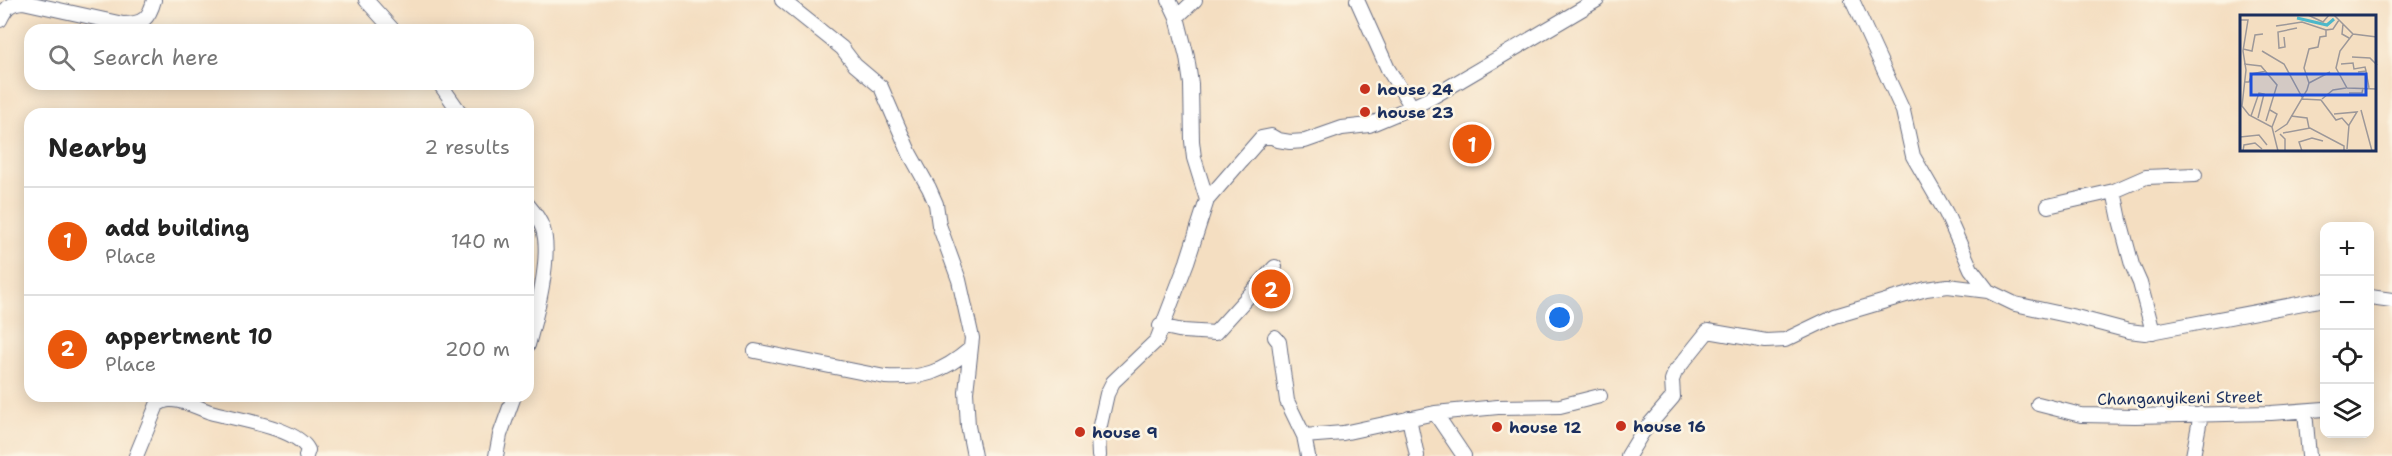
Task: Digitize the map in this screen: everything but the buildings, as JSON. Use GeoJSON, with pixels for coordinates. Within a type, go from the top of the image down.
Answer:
{"type":"FeatureCollection","features":[{"type":"Feature","properties":{"kind":"street"},"geometry":{"type":"LineString","coordinates":[[0,20],[6,8],[13,3],[23,2],[123,24],[135,24],[142,23],[150,14],[154,0]]}},
{"type":"Feature","properties":{"kind":"street"},"geometry":{"type":"LineString","coordinates":[[366,0],[388,24]]}},
{"type":"Feature","properties":{"kind":"street"},"geometry":{"type":"LineString","coordinates":[[782,0],[842,48],[855,65],[881,87],[910,154],[936,204],[939,225],[965,303],[972,338],[966,392],[968,426],[974,456]]}},
{"type":"Feature","properties":{"kind":"street"},"geometry":{"type":"LineString","coordinates":[[1169,0],[1177,17],[1190,75],[1191,141],[1207,200]]}},
{"type":"Feature","properties":{"kind":"street"},"geometry":{"type":"LineString","coordinates":[[1177,17],[1195,0]]}},
{"type":"Feature","properties":{"kind":"street"},"geometry":{"type":"LineString","coordinates":[[1357,0],[1388,69],[1412,107]]}},
{"type":"Feature","properties":{"kind":"street"},"geometry":{"type":"LineString","coordinates":[[1099,456],[1098,434],[1107,394],[1113,382],[1157,340],[1160,326],[1182,277],[1207,200],[1261,138],[1271,136],[1290,142],[1305,141],[1342,128],[1369,125],[1436,95],[1597,0]]}},
{"type":"Feature","properties":{"kind":"street"},"geometry":{"type":"LineString","coordinates":[[1852,0],[1903,111],[1913,156],[1946,213],[1971,269],[1988,291]]}},
{"type":"Feature","properties":{"kind":"street"},"geometry":{"type":"LineString","coordinates":[[444,90],[457,108]]}},
{"type":"Feature","properties":{"kind":"street"},"geometry":{"type":"LineString","coordinates":[[2048,206],[2114,191],[2146,177],[2195,175]]}},
{"type":"Feature","properties":{"kind":"street"},"geometry":{"type":"LineString","coordinates":[[2114,191],[2132,265],[2140,283],[2153,332]]}},
{"type":"Feature","properties":{"kind":"street"},"geometry":{"type":"LineString","coordinates":[[534,214],[543,228],[544,262],[541,297],[534,323]]}},
{"type":"Feature","properties":{"kind":"street"},"geometry":{"type":"LineString","coordinates":[[1160,326],[1183,332],[1215,333],[1275,267]]}},
{"type":"Feature","properties":{"kind":"street"},"geometry":{"type":"LineString","coordinates":[[1628,456],[1642,433],[1673,397],[1672,380],[1676,372],[1708,331],[1766,341],[1785,340],[1835,316],[1926,289],[1948,286],[1988,291],[2006,301],[2036,310],[2076,317],[2129,332],[2153,332],[2320,299]]}},
{"type":"Feature","properties":{"kind":"street"},"geometry":{"type":"LineString","coordinates":[[2374,298],[2392,300]]}},
{"type":"Feature","properties":{"kind":"street"},"geometry":{"type":"LineString","coordinates":[[1275,337],[1279,342],[1287,401],[1304,436],[1308,456]]}},
{"type":"Feature","properties":{"kind":"street"},"geometry":{"type":"LineString","coordinates":[[755,351],[885,377],[906,378],[924,376],[944,369],[970,349]]}},
{"type":"Feature","properties":{"kind":"street"},"geometry":{"type":"LineString","coordinates":[[1304,436],[1343,433],[1435,413],[1498,407],[1560,406],[1600,396]]}},
{"type":"Feature","properties":{"kind":"street"},"geometry":{"type":"LineString","coordinates":[[136,456],[157,405],[164,402]]}},
{"type":"Feature","properties":{"kind":"street"},"geometry":{"type":"LineString","coordinates":[[181,402],[211,412],[255,422],[297,438],[305,444],[308,450],[306,456]]}},
{"type":"Feature","properties":{"kind":"street"},"geometry":{"type":"LineString","coordinates":[[496,456],[500,435],[512,402]]}},
{"type":"Feature","properties":{"kind":"street","name":"Changanyikeni Street"},"geometry":{"type":"LineString","coordinates":[[2038,404],[2081,415],[2201,414],[2320,409]]}},
{"type":"Feature","properties":{"kind":"street"},"geometry":{"type":"LineString","coordinates":[[2305,411],[2309,456]]}},
{"type":"Feature","properties":{"kind":"street"},"geometry":{"type":"LineString","coordinates":[[1435,413],[1464,456]]}},
{"type":"Feature","properties":{"kind":"street"},"geometry":{"type":"LineString","coordinates":[[2193,456],[2201,414]]}},
{"type":"Feature","properties":{"kind":"street"},"geometry":{"type":"LineString","coordinates":[[1409,418],[1417,456]]}},
{"type":"Feature","properties":{"kind":"place","name":"house 24"},"geometry":{"type":"Point","coordinates":[1365,89]}},
{"type":"Feature","properties":{"kind":"place","name":"house 23"},"geometry":{"type":"Point","coordinates":[1365,112]}},
{"type":"Feature","properties":{"kind":"place","name":"add building"},"geometry":{"type":"Point","coordinates":[1472,144]}},
{"type":"Feature","properties":{"kind":"place","name":"appertment 10"},"geometry":{"type":"Point","coordinates":[1271,289]}},
{"type":"Feature","properties":{"kind":"place","name":"house 16"},"geometry":{"type":"Point","coordinates":[1621,426]}},
{"type":"Feature","properties":{"kind":"place","name":"house 12"},"geometry":{"type":"Point","coordinates":[1497,427]}},
{"type":"Feature","properties":{"kind":"place","name":"house 9"},"geometry":{"type":"Point","coordinates":[1080,432]}}]}
